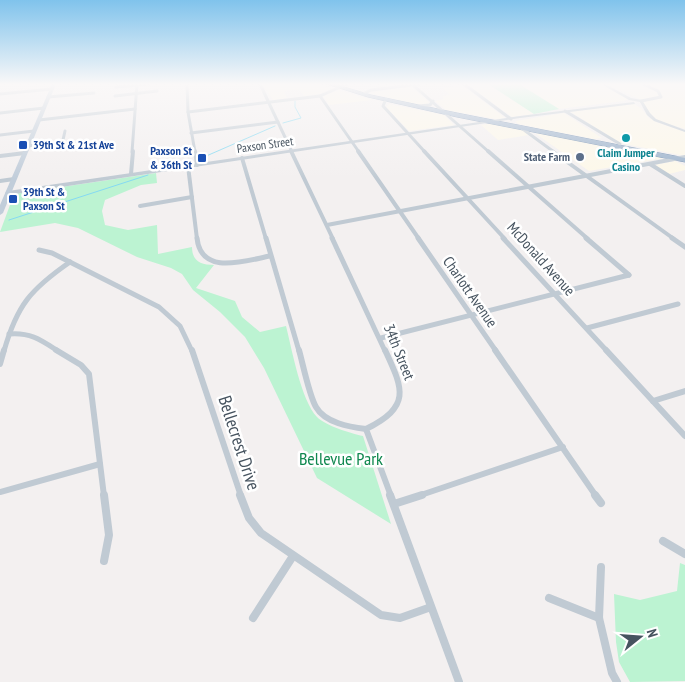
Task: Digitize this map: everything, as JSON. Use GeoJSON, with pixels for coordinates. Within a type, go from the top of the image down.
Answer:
{"type":"FeatureCollection","features":[{"type":"Feature","properties":{"kind":"highway"},"geometry":{"type":"LineString","coordinates":[[469,116],[522,126],[601,137],[620,144],[683,158]]}},
{"type":"Feature","properties":{"kind":"highway"},"geometry":{"type":"LineString","coordinates":[[511,119],[522,126],[539,131],[683,158]]}},
{"type":"Feature","properties":{"kind":"main road"},"geometry":{"type":"LineString","coordinates":[[1,210],[41,116]]}},
{"type":"Feature","properties":{"kind":"street"},"geometry":{"type":"LineString","coordinates":[[39,120],[72,116]]}},
{"type":"Feature","properties":{"kind":"street"},"geometry":{"type":"LineString","coordinates":[[131,174],[135,116]]}},
{"type":"Feature","properties":{"kind":"street"},"geometry":{"type":"LineString","coordinates":[[189,116],[197,165]]}},
{"type":"Feature","properties":{"kind":"street","name":"34th Street"},"geometry":{"type":"LineString","coordinates":[[275,116],[381,338],[396,374],[401,392],[397,406],[384,420],[366,429]]}},
{"type":"Feature","properties":{"kind":"street","name":"Charlott Avenue"},"geometry":{"type":"LineString","coordinates":[[333,116],[398,212],[601,502]]}},
{"type":"Feature","properties":{"kind":"street","name":"McDonald Avenue"},"geometry":{"type":"LineString","coordinates":[[392,116],[685,436]]}},
{"type":"Feature","properties":{"kind":"street"},"geometry":{"type":"LineString","coordinates":[[381,338],[629,275],[449,116]]}},
{"type":"Feature","properties":{"kind":"street"},"geometry":{"type":"LineString","coordinates":[[507,116],[511,119]]}},
{"type":"Feature","properties":{"kind":"street","name":"Paxson Street"},"geometry":{"type":"LineString","coordinates":[[8,193],[532,116]]}},
{"type":"Feature","properties":{"kind":"street"},"geometry":{"type":"LineString","coordinates":[[572,116],[601,137]]}},
{"type":"Feature","properties":{"kind":"street"},"geometry":{"type":"LineString","coordinates":[[649,116],[658,122],[685,131]]}},
{"type":"Feature","properties":{"kind":"street"},"geometry":{"type":"LineString","coordinates":[[191,133],[278,122]]}},
{"type":"Feature","properties":{"kind":"street"},"geometry":{"type":"LineString","coordinates":[[522,126],[685,247]]}},
{"type":"Feature","properties":{"kind":"street"},"geometry":{"type":"LineString","coordinates":[[28,146],[59,142],[63,140],[65,131]]}},
{"type":"Feature","properties":{"kind":"street"},"geometry":{"type":"LineString","coordinates":[[537,138],[533,133],[539,131]]}},
{"type":"Feature","properties":{"kind":"street"},"geometry":{"type":"LineString","coordinates":[[0,135],[34,132]]}},
{"type":"Feature","properties":{"kind":"street"},"geometry":{"type":"LineString","coordinates":[[0,156],[25,153]]}},
{"type":"Feature","properties":{"kind":"street"},"geometry":{"type":"LineString","coordinates":[[242,158],[316,408],[326,419],[342,425],[366,429],[459,682]]}},
{"type":"Feature","properties":{"kind":"street"},"geometry":{"type":"LineString","coordinates":[[327,225],[683,158]]}},
{"type":"Feature","properties":{"kind":"street"},"geometry":{"type":"LineString","coordinates":[[650,164],[685,186]]}},
{"type":"Feature","properties":{"kind":"street"},"geometry":{"type":"LineString","coordinates":[[188,166],[198,248],[201,255],[216,262],[226,263],[270,256]]}},
{"type":"Feature","properties":{"kind":"street"},"geometry":{"type":"LineString","coordinates":[[0,181],[14,180]]}},
{"type":"Feature","properties":{"kind":"street"},"geometry":{"type":"LineString","coordinates":[[140,206],[192,198]]}},
{"type":"Feature","properties":{"kind":"street","name":"Bellecrest Drive"},"geometry":{"type":"LineString","coordinates":[[39,250],[52,253],[160,307],[181,325],[189,341],[249,518],[261,532],[292,556],[381,615],[389,618],[404,618],[431,607]]}},
{"type":"Feature","properties":{"kind":"street"},"geometry":{"type":"LineString","coordinates":[[0,364],[18,312],[32,293],[70,262]]}},
{"type":"Feature","properties":{"kind":"street"},"geometry":{"type":"LineString","coordinates":[[587,328],[678,304]]}},
{"type":"Feature","properties":{"kind":"street"},"geometry":{"type":"LineString","coordinates":[[9,334],[22,333],[34,336],[86,370],[91,382],[109,535],[104,561]]}},
{"type":"Feature","properties":{"kind":"street"},"geometry":{"type":"LineString","coordinates":[[653,401],[685,391]]}},
{"type":"Feature","properties":{"kind":"street"},"geometry":{"type":"LineString","coordinates":[[394,504],[562,447]]}},
{"type":"Feature","properties":{"kind":"street"},"geometry":{"type":"LineString","coordinates":[[0,492],[100,464]]}},
{"type":"Feature","properties":{"kind":"street"},"geometry":{"type":"LineString","coordinates":[[663,541],[685,554]]}},
{"type":"Feature","properties":{"kind":"street"},"geometry":{"type":"LineString","coordinates":[[253,618],[292,556]]}},
{"type":"Feature","properties":{"kind":"street"},"geometry":{"type":"LineString","coordinates":[[601,567],[599,618],[612,673],[617,682]]}},
{"type":"Feature","properties":{"kind":"street"},"geometry":{"type":"LineString","coordinates":[[549,598],[599,618]]}},
{"type":"Feature","properties":{"kind":"shaded area"},"geometry":{"type":"Polygon","coordinates":[[[394,116],[445,116],[454,125],[409,131],[394,116]]]}},
{"type":"Feature","properties":{"kind":"shaded area"},"geometry":{"type":"Polygon","coordinates":[[[478,116],[502,116],[505,118],[496,119],[478,116]]]}},
{"type":"Feature","properties":{"kind":"shaded area"},"geometry":{"type":"Polygon","coordinates":[[[547,116],[568,116],[602,138],[594,139],[518,124],[515,121],[547,116]]]}},
{"type":"Feature","properties":{"kind":"shaded area"},"geometry":{"type":"Polygon","coordinates":[[[577,116],[647,116],[656,122],[685,132],[685,156],[620,143],[577,116]]]}},
{"type":"Feature","properties":{"kind":"shaded area"},"geometry":{"type":"Polygon","coordinates":[[[685,116],[685,129],[659,121],[653,117],[685,116]]]}},
{"type":"Feature","properties":{"kind":"shaded area"},"geometry":{"type":"Polygon","coordinates":[[[493,123],[520,128],[529,135],[498,140],[481,125],[493,123]]]}},
{"type":"Feature","properties":{"kind":"shaded area"},"geometry":{"type":"Polygon","coordinates":[[[540,132],[665,158],[589,171],[536,134],[540,132]]]}},
{"type":"Feature","properties":{"kind":"shaded area"},"geometry":{"type":"Polygon","coordinates":[[[675,161],[685,166],[685,170],[669,174],[655,165],[675,161]]]}},
{"type":"Feature","properties":{"kind":"green space","name":"Bellevue Park"},"geometry":{"type":"Polygon","coordinates":[[[156,173],[157,183],[141,185],[105,200],[102,211],[105,225],[128,230],[157,225],[158,254],[192,247],[192,252],[198,261],[214,265],[196,288],[235,301],[242,317],[260,332],[286,326],[298,374],[311,409],[317,417],[326,423],[363,436],[391,524],[317,478],[264,368],[245,337],[220,312],[193,290],[182,274],[171,268],[137,257],[78,228],[55,223],[0,232],[14,194],[156,173]]]}},
{"type":"Feature","properties":{"kind":"green space"},"geometry":{"type":"Polygon","coordinates":[[[680,563],[685,565],[685,681],[630,682],[619,662],[616,642],[614,594],[640,600],[677,591],[680,563]]]}},
{"type":"Feature","properties":{"kind":"waterway"},"geometry":{"type":"LineString","coordinates":[[283,123],[301,118],[300,116]]}},
{"type":"Feature","properties":{"kind":"waterway"},"geometry":{"type":"LineString","coordinates":[[204,157],[275,126]]}},
{"type":"Feature","properties":{"kind":"waterway"},"geometry":{"type":"LineString","coordinates":[[175,165],[190,161]]}},
{"type":"Feature","properties":{"kind":"waterway"},"geometry":{"type":"LineString","coordinates":[[9,220],[148,175]]}},
{"type":"Feature","properties":{"kind":"place","name":"Claim Jumper Casino"},"geometry":{"type":"Point","coordinates":[626,138]}},
{"type":"Feature","properties":{"kind":"place","name":"39th St & 21st Ave"},"geometry":{"type":"Point","coordinates":[23,145]}},
{"type":"Feature","properties":{"kind":"place","name":"State Farm"},"geometry":{"type":"Point","coordinates":[580,157]}},
{"type":"Feature","properties":{"kind":"place","name":"Paxson St & 36th St"},"geometry":{"type":"Point","coordinates":[202,158]}},
{"type":"Feature","properties":{"kind":"place","name":"39th St & Paxson St"},"geometry":{"type":"Point","coordinates":[13,199]}}]}
